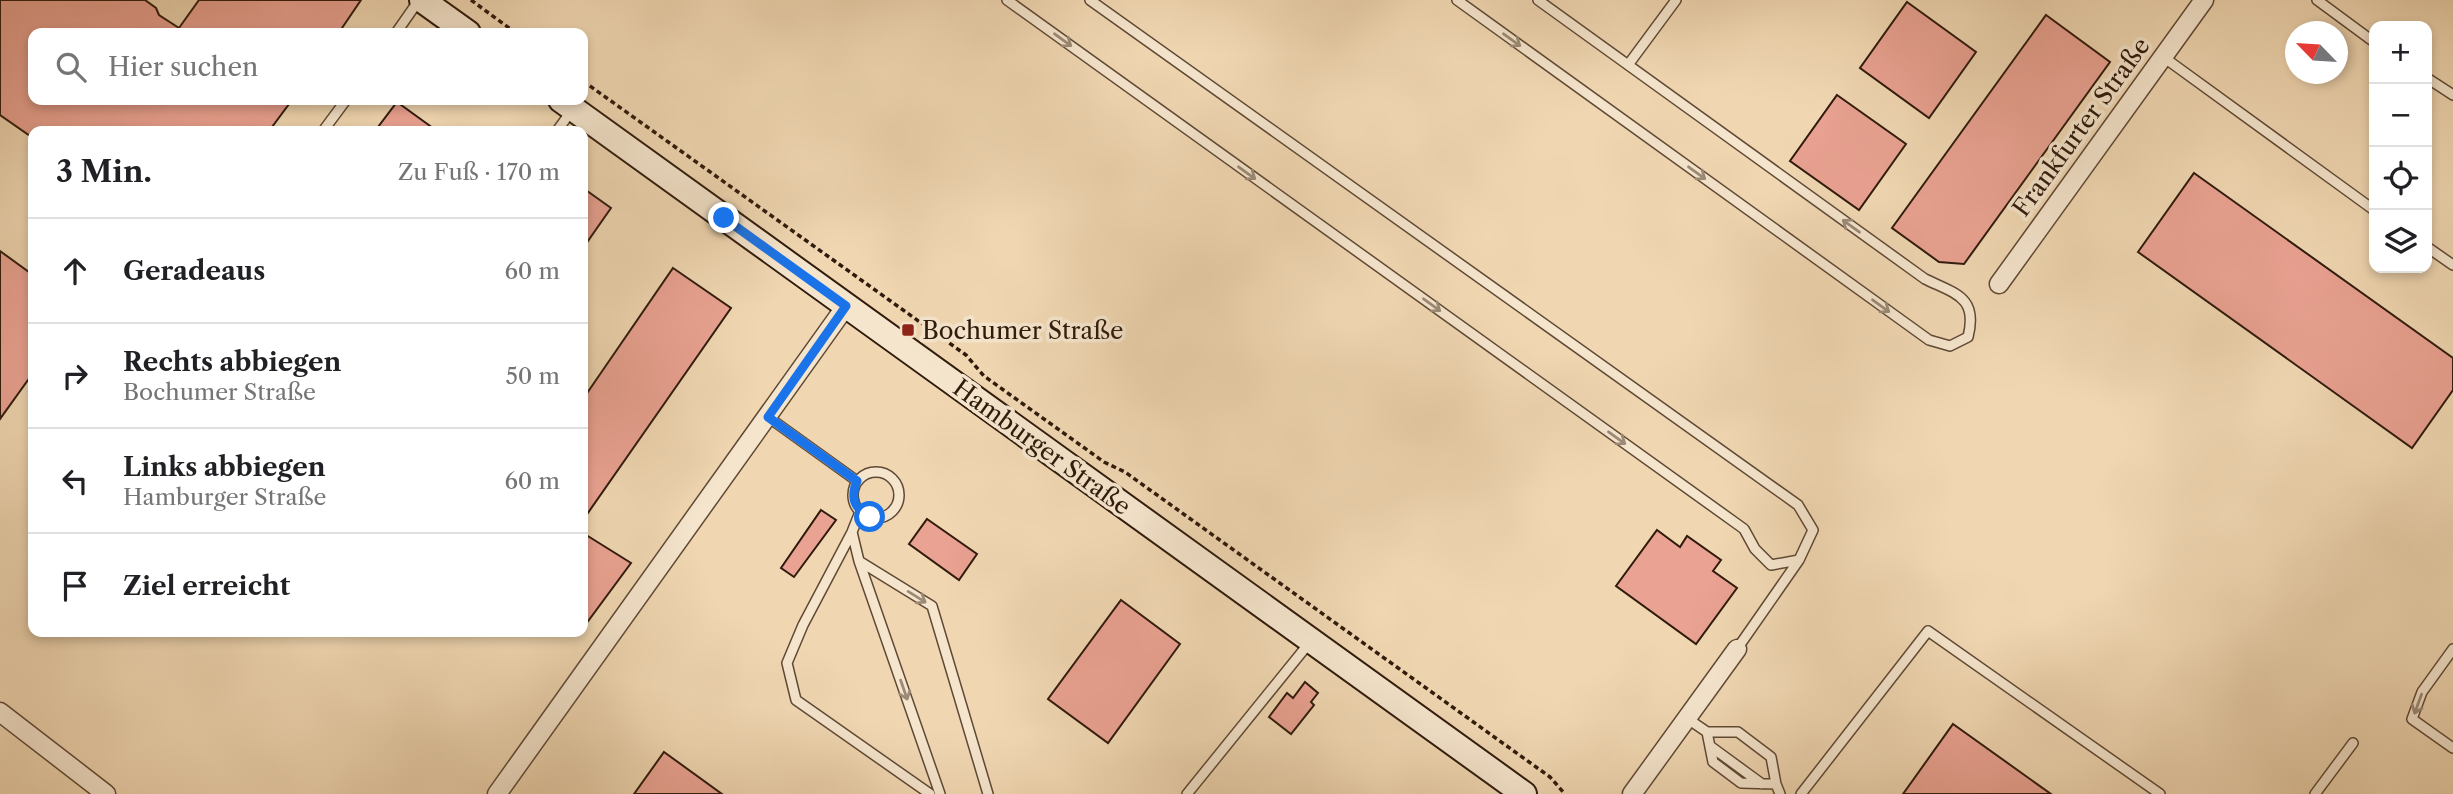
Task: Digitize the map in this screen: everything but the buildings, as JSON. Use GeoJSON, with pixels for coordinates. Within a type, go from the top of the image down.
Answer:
{"type":"FeatureCollection","features":[{"type":"Feature","properties":{"kind":"street"},"geometry":{"type":"LineString","coordinates":[[421,0],[461,28]]}},
{"type":"Feature","properties":{"kind":"street","name":"Frankfurter Straße"},"geometry":{"type":"LineString","coordinates":[[1999,284],[2204,0]]}},
{"type":"Feature","properties":{"kind":"street","name":"Hamburger Straße"},"geometry":{"type":"LineString","coordinates":[[568,105],[1524,794]]}},
{"type":"Feature","properties":{"kind":"street"},"geometry":{"type":"LineString","coordinates":[[497,794],[846,306]]}},
{"type":"Feature","properties":{"kind":"street"},"geometry":{"type":"LineString","coordinates":[[1632,794],[1737,649]]}},
{"type":"Feature","properties":{"kind":"street"},"geometry":{"type":"LineString","coordinates":[[0,712],[106,794]]}},
{"type":"Feature","properties":{"kind":"lane"},"geometry":{"type":"LineString","coordinates":[[400,28],[421,0]]}},
{"type":"Feature","properties":{"kind":"lane"},"geometry":{"type":"LineString","coordinates":[[1007,0],[1744,529],[1755,549],[1771,565],[1799,560]]}},
{"type":"Feature","properties":{"kind":"lane"},"geometry":{"type":"LineString","coordinates":[[1090,0],[1798,505],[1813,530],[1799,560],[1737,649]]}},
{"type":"Feature","properties":{"kind":"lane"},"geometry":{"type":"LineString","coordinates":[[1457,0],[1929,340],[1950,346],[1968,337],[1973,318],[1963,298],[1925,279],[1538,0]]}},
{"type":"Feature","properties":{"kind":"lane"},"geometry":{"type":"LineString","coordinates":[[1628,65],[1676,0]]}},
{"type":"Feature","properties":{"kind":"lane"},"geometry":{"type":"LineString","coordinates":[[2317,0],[2369,38]]}},
{"type":"Feature","properties":{"kind":"lane"},"geometry":{"type":"LineString","coordinates":[[2162,57],[2369,206]]}},
{"type":"Feature","properties":{"kind":"lane"},"geometry":{"type":"LineString","coordinates":[[2432,81],[2453,95]]}},
{"type":"Feature","properties":{"kind":"lane"},"geometry":{"type":"LineString","coordinates":[[327,126],[342,105]]}},
{"type":"Feature","properties":{"kind":"lane"},"geometry":{"type":"LineString","coordinates":[[559,126],[567,105]]}},
{"type":"Feature","properties":{"kind":"lane"},"geometry":{"type":"LineString","coordinates":[[2432,250],[2453,265]]}},
{"type":"Feature","properties":{"kind":"lane"},"geometry":{"type":"LineString","coordinates":[[768,417],[857,481]]}},
{"type":"Feature","properties":{"kind":"lane"},"geometry":{"type":"LineString","coordinates":[[866,474],[887,474],[895,482],[898,493],[897,503],[891,512],[880,517],[870,517],[860,512],[854,502],[853,491],[857,481],[866,474]]}},
{"type":"Feature","properties":{"kind":"lane"},"geometry":{"type":"LineString","coordinates":[[860,512],[803,625],[787,663],[796,700],[930,794]]}},
{"type":"Feature","properties":{"kind":"lane"},"geometry":{"type":"LineString","coordinates":[[852,532],[859,561],[940,794]]}},
{"type":"Feature","properties":{"kind":"lane"},"geometry":{"type":"LineString","coordinates":[[859,561],[932,606],[988,794]]}},
{"type":"Feature","properties":{"kind":"lane"},"geometry":{"type":"LineString","coordinates":[[1801,794],[1928,631],[2160,794]]}},
{"type":"Feature","properties":{"kind":"lane"},"geometry":{"type":"LineString","coordinates":[[1187,794],[1311,640]]}},
{"type":"Feature","properties":{"kind":"lane"},"geometry":{"type":"LineString","coordinates":[[2453,649],[2422,692],[2412,719],[2453,748]]}},
{"type":"Feature","properties":{"kind":"lane"},"geometry":{"type":"LineString","coordinates":[[1688,719],[1707,732],[1738,732],[1771,757],[1778,789],[1762,784],[1741,783],[1713,762],[1707,732]]}},
{"type":"Feature","properties":{"kind":"lane"},"geometry":{"type":"LineString","coordinates":[[2315,794],[2353,743]]}},
{"type":"Feature","properties":{"kind":"path"},"geometry":{"type":"LineString","coordinates":[[471,0],[509,28]]}},
{"type":"Feature","properties":{"kind":"path"},"geometry":{"type":"LineString","coordinates":[[588,86],[966,355],[984,376],[1104,462],[1136,479],[1539,769],[1565,794]]}},
{"type":"Feature","properties":{"kind":"place","name":"Bochumer Straße"},"geometry":{"type":"Point","coordinates":[908,330]}},
{"type":"Feature","properties":{"kind":"route"},"geometry":{"type":"LineString","coordinates":[[724,218],[846,306],[768,417],[857,481],[853,491],[854,502],[860,512],[870,517]]}}]}
